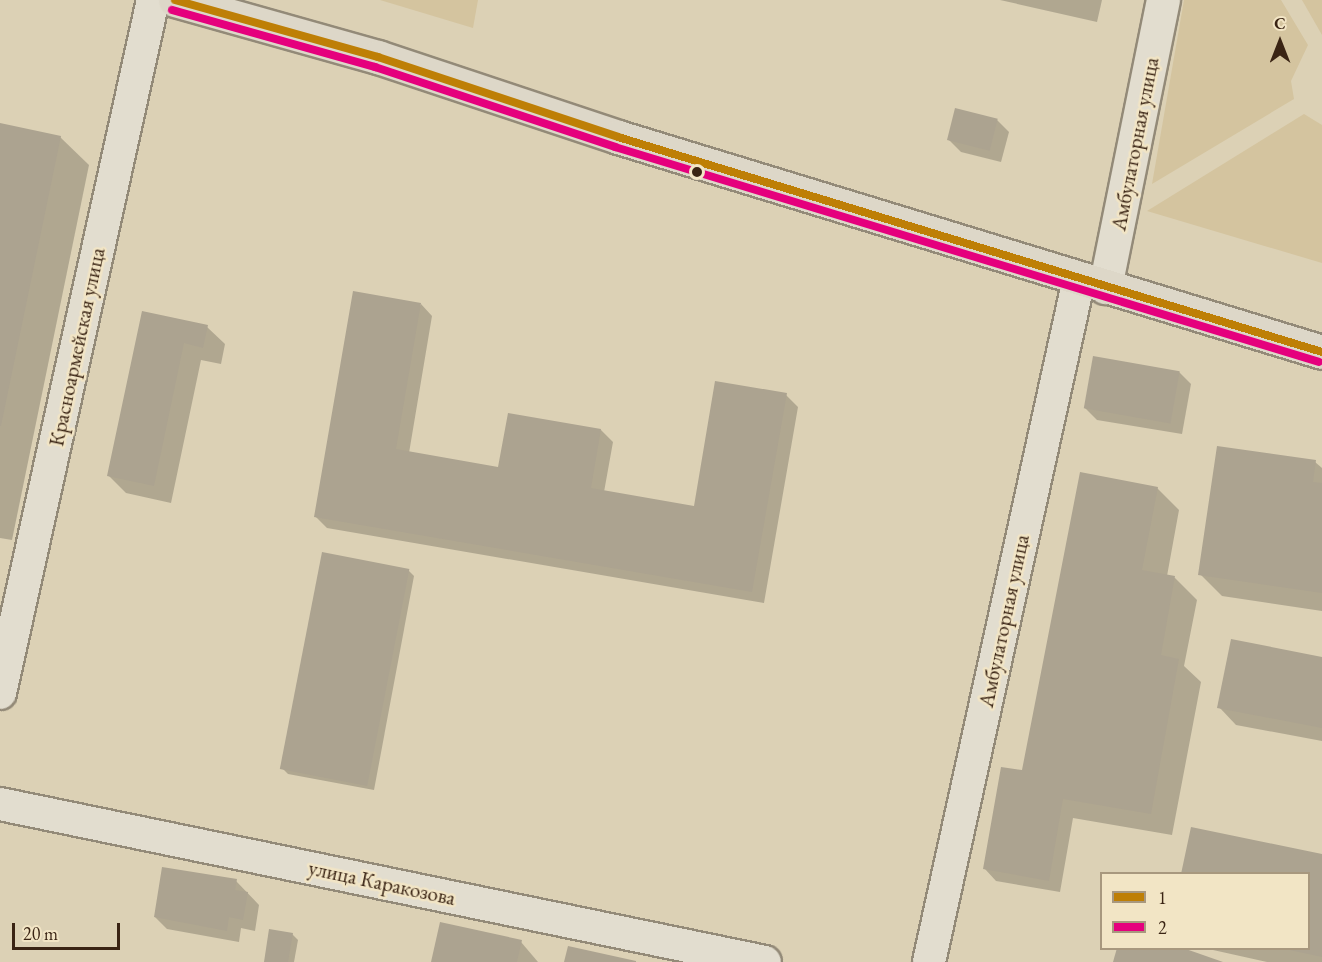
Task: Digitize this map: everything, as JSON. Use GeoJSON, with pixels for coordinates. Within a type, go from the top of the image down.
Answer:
{"type":"FeatureCollection","features":[{"type":"Feature","properties":{"kind":"main road"},"geometry":{"type":"LineString","coordinates":[[175,0],[378,57],[618,137],[1322,352]]}},
{"type":"Feature","properties":{"kind":"street","name":"Красноармейская улица"},"geometry":{"type":"LineString","coordinates":[[0,693],[153,0]]}},
{"type":"Feature","properties":{"kind":"street","name":"Амбулаторная улица"},"geometry":{"type":"LineString","coordinates":[[929,962],[1092,283],[1163,0]]}},
{"type":"Feature","properties":{"kind":"street","name":"улица Каракозова"},"geometry":{"type":"LineString","coordinates":[[0,804],[765,962]]}},
{"type":"Feature","properties":{"kind":"shaded area"},"geometry":{"type":"Polygon","coordinates":[[[380,0],[478,0],[473,28],[380,0]]]}},
{"type":"Feature","properties":{"kind":"shaded area"},"geometry":{"type":"Polygon","coordinates":[[[1184,0],[1281,0],[1308,45],[1291,81],[1294,99],[1152,184],[1184,0]]]}},
{"type":"Feature","properties":{"kind":"shaded area"},"geometry":{"type":"Polygon","coordinates":[[[1302,0],[1322,0],[1322,35],[1302,0]]]}},
{"type":"Feature","properties":{"kind":"shaded area"},"geometry":{"type":"Polygon","coordinates":[[[1304,114],[1322,125],[1322,263],[1147,211],[1304,114]]]}},
{"type":"Feature","properties":{"kind":"building"},"geometry":{"type":"Polygon","coordinates":[[[955,108],[998,119],[990,151],[947,140],[955,108]]]}},
{"type":"Feature","properties":{"kind":"building"},"geometry":{"type":"Polygon","coordinates":[[[0,123],[61,136],[1,426],[0,426],[0,123]]]}},
{"type":"Feature","properties":{"kind":"building"},"geometry":{"type":"Polygon","coordinates":[[[353,291],[421,303],[396,449],[498,467],[508,413],[601,429],[591,488],[694,506],[715,381],[787,393],[752,592],[314,517],[353,291]]]}},
{"type":"Feature","properties":{"kind":"building"},"geometry":{"type":"Polygon","coordinates":[[[142,311],[208,325],[203,348],[184,343],[154,486],[107,476],[142,311]]]}},
{"type":"Feature","properties":{"kind":"building"},"geometry":{"type":"Polygon","coordinates":[[[1093,356],[1180,371],[1170,423],[1084,408],[1093,356]]]}},
{"type":"Feature","properties":{"kind":"building"},"geometry":{"type":"Polygon","coordinates":[[[1217,446],[1316,460],[1313,482],[1322,483],[1322,593],[1198,575],[1217,446]]]}},
{"type":"Feature","properties":{"kind":"building"},"geometry":{"type":"Polygon","coordinates":[[[1080,472],[1158,487],[1142,570],[1175,576],[1161,655],[1179,659],[1151,814],[1063,799],[1049,881],[983,869],[1001,767],[1022,770],[1080,472]]]}},
{"type":"Feature","properties":{"kind":"building"},"geometry":{"type":"Polygon","coordinates":[[[322,552],[409,569],[367,786],[280,769],[322,552]]]}},
{"type":"Feature","properties":{"kind":"building"},"geometry":{"type":"Polygon","coordinates":[[[1231,639],[1322,657],[1322,728],[1217,708],[1231,639]]]}},
{"type":"Feature","properties":{"kind":"building"},"geometry":{"type":"Polygon","coordinates":[[[1191,827],[1322,854],[1322,957],[1290,950],[1310,950],[1310,872],[1181,872],[1191,827]]]}},
{"type":"Feature","properties":{"kind":"building"},"geometry":{"type":"Polygon","coordinates":[[[162,867],[237,879],[235,890],[248,892],[243,920],[229,917],[227,931],[154,917],[162,867]]]}},
{"type":"Feature","properties":{"kind":"building"},"geometry":{"type":"Polygon","coordinates":[[[440,922],[522,940],[517,962],[431,962],[440,922]]]}},
{"type":"Feature","properties":{"kind":"building"},"geometry":{"type":"Polygon","coordinates":[[[269,929],[293,933],[288,962],[264,962],[269,929]]]}},
{"type":"Feature","properties":{"kind":"building"},"geometry":{"type":"Polygon","coordinates":[[[568,946],[636,961],[636,962],[564,962],[568,946]]]}},
{"type":"Feature","properties":{"kind":"building"},"geometry":{"type":"Polygon","coordinates":[[[1116,950],[1189,950],[1223,962],[1113,962],[1116,950]]]}},
{"type":"Feature","properties":{"kind":"transit line","name":"1"},"geometry":{"type":"LineString","coordinates":[[175,0],[378,57],[618,137],[1322,352]]}},
{"type":"Feature","properties":{"kind":"transit line","name":"2"},"geometry":{"type":"LineString","coordinates":[[172,10],[375,67],[615,147],[1319,362]]}}]}
